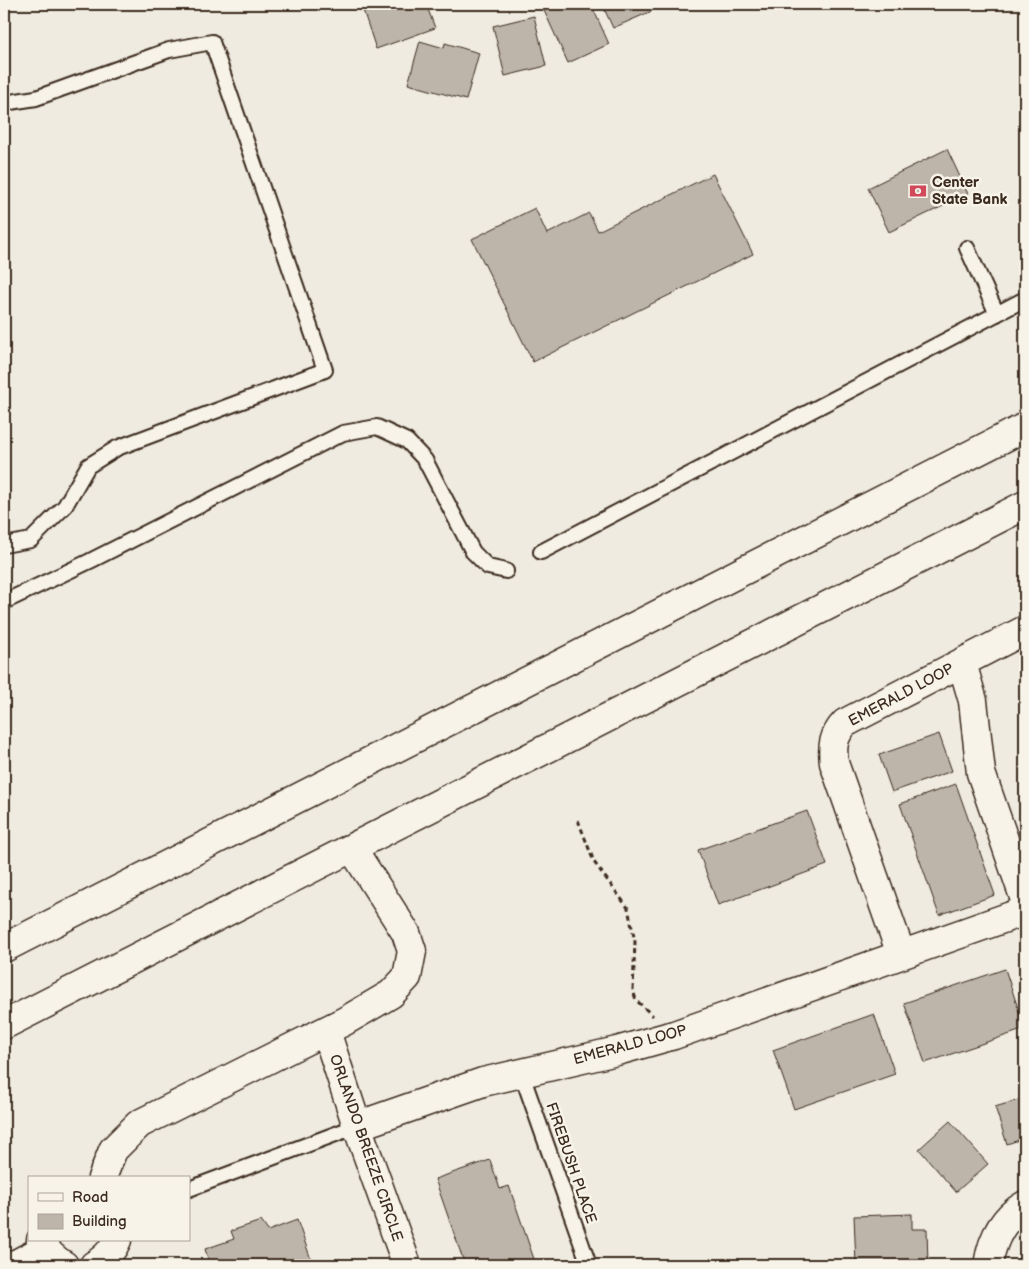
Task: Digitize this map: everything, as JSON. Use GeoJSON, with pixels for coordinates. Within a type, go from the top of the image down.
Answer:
{"type":"FeatureCollection","features":[{"type":"Feature","properties":{"kind":"main road"},"geometry":{"type":"LineString","coordinates":[[5,946],[1025,427]]}},
{"type":"Feature","properties":{"kind":"main road"},"geometry":{"type":"LineString","coordinates":[[4,1025],[1025,505]]}},
{"type":"Feature","properties":{"kind":"main road","name":"EMERALD LOOP"},"geometry":{"type":"LineString","coordinates":[[901,954],[834,763],[833,740],[845,724],[1025,630]]}},
{"type":"Feature","properties":{"kind":"main road","name":"EMERALD LOOP"},"geometry":{"type":"LineString","coordinates":[[962,662],[973,701],[981,773],[1025,900]]}},
{"type":"Feature","properties":{"kind":"main road"},"geometry":{"type":"LineString","coordinates":[[103,1176],[113,1150],[140,1124],[326,1031],[391,994],[407,977],[412,951],[406,934],[352,848]]}},
{"type":"Feature","properties":{"kind":"main road","name":"EMERALD LOOP"},"geometry":{"type":"LineString","coordinates":[[357,1126],[483,1082],[617,1051],[674,1035],[1025,911]]}},
{"type":"Feature","properties":{"kind":"main road","name":"ORLANDO BREEZE CIRCLE"},"geometry":{"type":"LineString","coordinates":[[326,1031],[357,1126],[407,1265]]}},
{"type":"Feature","properties":{"kind":"main road"},"geometry":{"type":"LineString","coordinates":[[988,1265],[990,1250],[997,1234],[1007,1220],[1025,1205]]}},
{"type":"Feature","properties":{"kind":"main road"},"geometry":{"type":"LineString","coordinates":[[94,1265],[103,1260],[113,1250],[116,1242]]}},
{"type":"Feature","properties":{"kind":"main road"},"geometry":{"type":"LineString","coordinates":[[14,1265],[50,1251]]}},
{"type":"Feature","properties":{"kind":"lane"},"geometry":{"type":"LineString","coordinates":[[4,103],[36,98],[169,50],[212,42],[325,370],[117,448],[88,466],[65,506],[31,540],[4,544]]}},
{"type":"Feature","properties":{"kind":"lane"},"geometry":{"type":"LineString","coordinates":[[967,248],[997,314]]}},
{"type":"Feature","properties":{"kind":"lane"},"geometry":{"type":"LineString","coordinates":[[540,552],[1025,299]]}},
{"type":"Feature","properties":{"kind":"lane"},"geometry":{"type":"LineString","coordinates":[[4,602],[90,561],[343,433],[377,427],[407,441],[425,460],[473,552],[488,567],[506,571]]}},
{"type":"Feature","properties":{"kind":"lane","name":"FIREBUSH PLACE"},"geometry":{"type":"LineString","coordinates":[[521,1072],[589,1265]]}},
{"type":"Feature","properties":{"kind":"lane"},"geometry":{"type":"LineString","coordinates":[[190,1189],[357,1126]]}},
{"type":"Feature","properties":{"kind":"path"},"geometry":{"type":"LineString","coordinates":[[578,820],[594,862],[628,908],[635,942],[632,980],[636,1000],[674,1035]]}},
{"type":"Feature","properties":{"kind":"building"},"geometry":{"type":"Polygon","coordinates":[[[361,4],[426,4],[435,28],[376,49],[361,4]]]}},
{"type":"Feature","properties":{"kind":"building"},"geometry":{"type":"Polygon","coordinates":[[[541,4],[591,4],[609,44],[568,63],[541,4]]]}},
{"type":"Feature","properties":{"kind":"building"},"geometry":{"type":"Polygon","coordinates":[[[602,4],[648,4],[652,11],[613,28],[602,4]]]}},
{"type":"Feature","properties":{"kind":"building"},"geometry":{"type":"Polygon","coordinates":[[[534,16],[546,66],[505,76],[493,26],[534,16]]]}},
{"type":"Feature","properties":{"kind":"building"},"geometry":{"type":"Polygon","coordinates":[[[420,41],[444,48],[445,43],[479,53],[466,100],[408,84],[420,41]]]}},
{"type":"Feature","properties":{"kind":"building","name":"Center State Bank"},"geometry":{"type":"Polygon","coordinates":[[[947,149],[968,194],[889,232],[868,188],[947,149]]]}},
{"type":"Feature","properties":{"kind":"building"},"geometry":{"type":"Polygon","coordinates":[[[713,174],[753,254],[533,362],[472,239],[535,208],[547,234],[589,213],[598,231],[713,174]]]}},
{"type":"Feature","properties":{"kind":"building"},"geometry":{"type":"Polygon","coordinates":[[[939,734],[952,771],[892,792],[879,755],[939,734]]]}},
{"type":"Feature","properties":{"kind":"building"},"geometry":{"type":"Polygon","coordinates":[[[956,784],[995,895],[939,915],[900,804],[956,784]]]}},
{"type":"Feature","properties":{"kind":"building"},"geometry":{"type":"Polygon","coordinates":[[[807,811],[827,865],[718,905],[698,850],[807,811]]]}},
{"type":"Feature","properties":{"kind":"building"},"geometry":{"type":"Polygon","coordinates":[[[1005,969],[1025,1029],[925,1063],[904,1003],[1005,969]]]}},
{"type":"Feature","properties":{"kind":"building"},"geometry":{"type":"Polygon","coordinates":[[[874,1014],[895,1074],[794,1109],[773,1050],[874,1014]]]}},
{"type":"Feature","properties":{"kind":"building"},"geometry":{"type":"Polygon","coordinates":[[[1025,1098],[1025,1138],[1007,1144],[995,1107],[1025,1098]]]}},
{"type":"Feature","properties":{"kind":"building"},"geometry":{"type":"Polygon","coordinates":[[[950,1121],[988,1164],[956,1192],[919,1149],[950,1121]]]}},
{"type":"Feature","properties":{"kind":"building"},"geometry":{"type":"Polygon","coordinates":[[[490,1160],[500,1189],[509,1186],[536,1265],[465,1265],[435,1179],[490,1160]]]}},
{"type":"Feature","properties":{"kind":"building"},"geometry":{"type":"Polygon","coordinates":[[[912,1214],[912,1229],[927,1229],[928,1265],[856,1265],[854,1216],[912,1214]]]}},
{"type":"Feature","properties":{"kind":"building"},"geometry":{"type":"Polygon","coordinates":[[[297,1220],[313,1265],[210,1265],[205,1249],[234,1239],[231,1231],[261,1221],[268,1231],[297,1220]]]}},
{"type":"Feature","properties":{"kind":"place","name":"Center State Bank"},"geometry":{"type":"Point","coordinates":[918,191]}}]}
